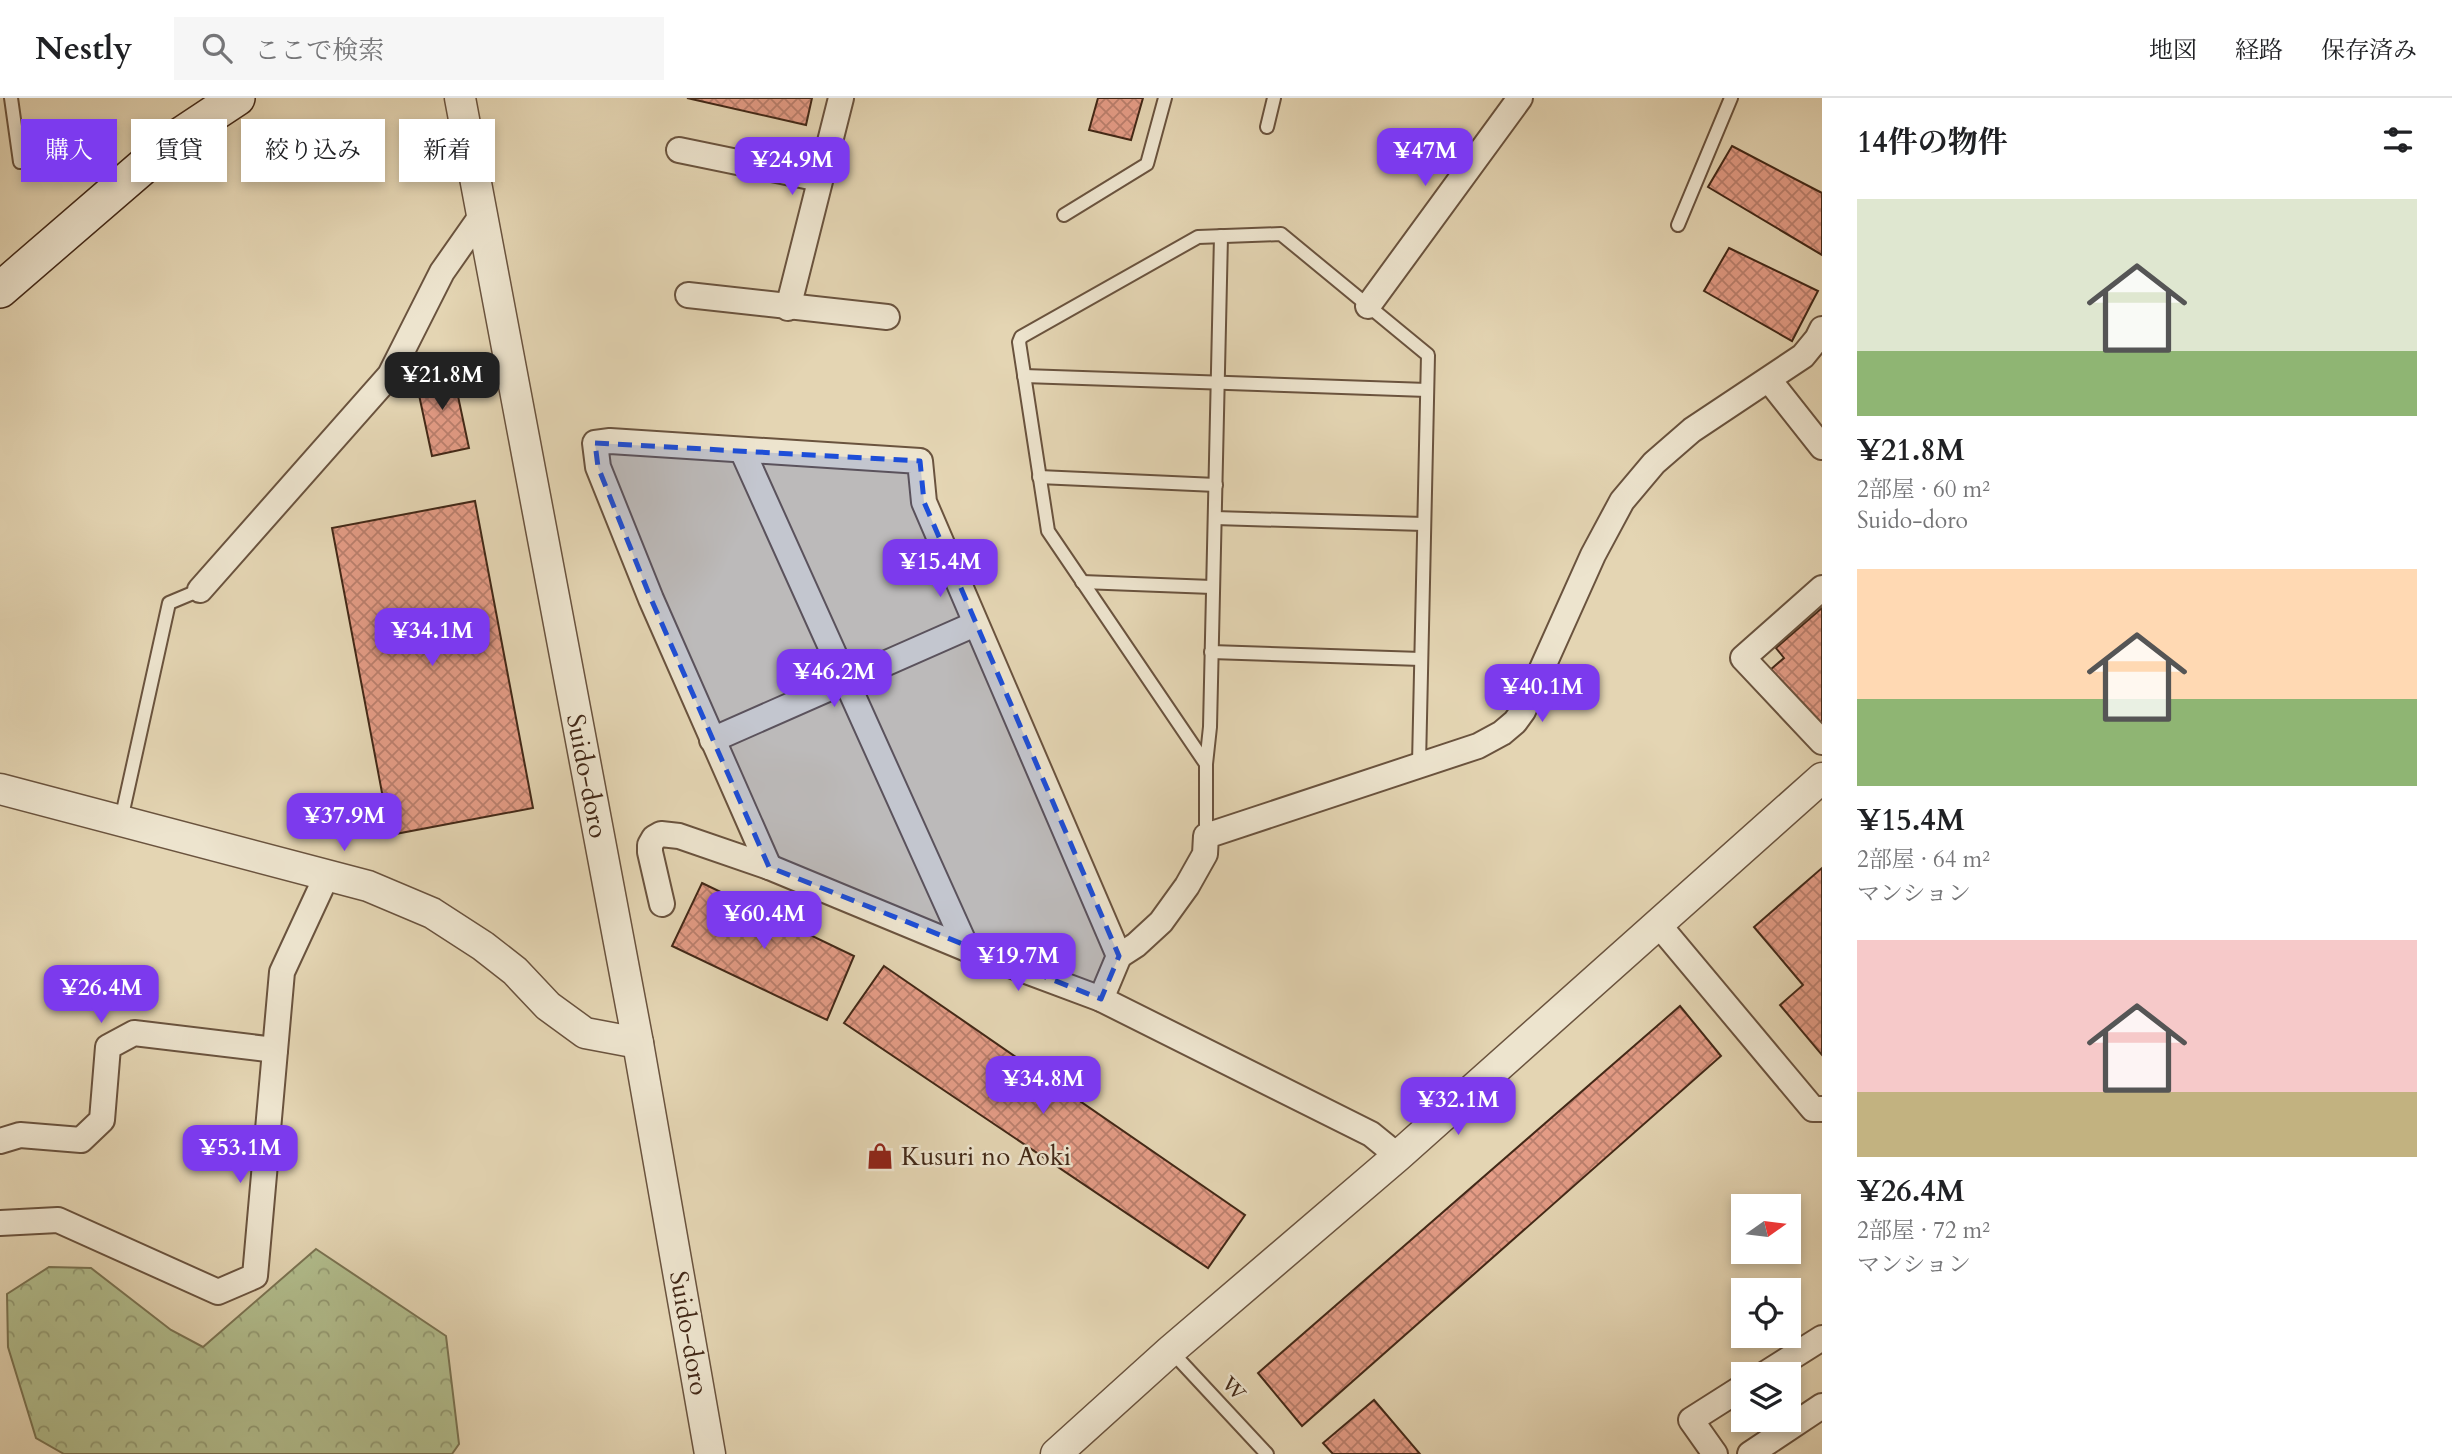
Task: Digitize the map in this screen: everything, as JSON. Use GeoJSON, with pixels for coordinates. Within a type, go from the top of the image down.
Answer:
{"type":"FeatureCollection","features":[{"type":"Feature","properties":{"kind":"main road"},"geometry":{"type":"LineString","coordinates":[[0,290],[175,139],[237,98]]}},
{"type":"Feature","properties":{"kind":"street","name":"Suido-doro"},"geometry":{"type":"LineString","coordinates":[[460,98],[638,1043],[710,1454]]}},
{"type":"Feature","properties":{"kind":"street"},"geometry":{"type":"LineString","coordinates":[[788,308],[841,98]]}},
{"type":"Feature","properties":{"kind":"street"},"geometry":{"type":"LineString","coordinates":[[1368,306],[1520,98]]}},
{"type":"Feature","properties":{"kind":"street"},"geometry":{"type":"LineString","coordinates":[[679,150],[820,179]]}},
{"type":"Feature","properties":{"kind":"street"},"geometry":{"type":"LineString","coordinates":[[200,590],[390,375],[442,272],[482,215]]}},
{"type":"Feature","properties":{"kind":"street"},"geometry":{"type":"LineString","coordinates":[[688,295],[887,317]]}},
{"type":"Feature","properties":{"kind":"street"},"geometry":{"type":"LineString","coordinates":[[1101,999],[1119,956],[1136,945],[1161,922],[1187,886],[1205,854],[1206,836],[1478,746],[1502,733],[1515,722],[1523,711],[1593,555],[1622,501],[1654,463],[1692,430],[1803,356],[1822,329]]}},
{"type":"Feature","properties":{"kind":"street"},"geometry":{"type":"LineString","coordinates":[[1769,380],[1822,447]]}},
{"type":"Feature","properties":{"kind":"street"},"geometry":{"type":"LineString","coordinates":[[769,867],[712,740],[598,467],[595,443],[610,441],[920,461],[924,502],[1119,956]]}},
{"type":"Feature","properties":{"kind":"street"},"geometry":{"type":"LineString","coordinates":[[742,450],[967,949]]}},
{"type":"Feature","properties":{"kind":"street"},"geometry":{"type":"LineString","coordinates":[[1822,588],[1743,658],[1822,742]]}},
{"type":"Feature","properties":{"kind":"street"},"geometry":{"type":"LineString","coordinates":[[712,740],[975,624]]}},
{"type":"Feature","properties":{"kind":"street"},"geometry":{"type":"LineString","coordinates":[[1056,1454],[1170,1350],[1398,1156],[1822,778]]}},
{"type":"Feature","properties":{"kind":"street"},"geometry":{"type":"LineString","coordinates":[[0,789],[368,886],[432,914],[482,946],[515,971],[548,1006],[585,1034],[638,1043]]}},
{"type":"Feature","properties":{"kind":"street"},"geometry":{"type":"LineString","coordinates":[[662,904],[650,845],[654,838],[661,834],[679,836],[769,867],[967,949],[1101,999],[1371,1134],[1398,1156]]}},
{"type":"Feature","properties":{"kind":"street"},"geometry":{"type":"LineString","coordinates":[[0,1223],[58,1220],[218,1292],[255,1276],[282,972],[327,875]]}},
{"type":"Feature","properties":{"kind":"street"},"geometry":{"type":"LineString","coordinates":[[1658,924],[1813,1109],[1822,1109]]}},
{"type":"Feature","properties":{"kind":"street"},"geometry":{"type":"LineString","coordinates":[[0,1140],[20,1135],[81,1140],[102,1120],[108,1047],[134,1032],[275,1050]]}},
{"type":"Feature","properties":{"kind":"street"},"geometry":{"type":"LineString","coordinates":[[1784,1362],[1822,1338]]}},
{"type":"Feature","properties":{"kind":"street"},"geometry":{"type":"LineString","coordinates":[[1715,1454],[1691,1420],[1731,1395]]}},
{"type":"Feature","properties":{"kind":"street"},"geometry":{"type":"LineString","coordinates":[[1750,1454],[1822,1406]]}},
{"type":"Feature","properties":{"kind":"lane"},"geometry":{"type":"LineString","coordinates":[[11,98],[20,162]]}},
{"type":"Feature","properties":{"kind":"lane"},"geometry":{"type":"LineString","coordinates":[[1064,215],[1147,164],[1165,98]]}},
{"type":"Feature","properties":{"kind":"lane"},"geometry":{"type":"LineString","coordinates":[[1267,127],[1274,98]]}},
{"type":"Feature","properties":{"kind":"lane"},"geometry":{"type":"LineString","coordinates":[[1678,225],[1731,98]]}},
{"type":"Feature","properties":{"kind":"lane"},"geometry":{"type":"LineString","coordinates":[[1206,764],[1048,531],[1019,342],[1021,337],[1198,237],[1282,233],[1428,355],[1419,764]]}},
{"type":"Feature","properties":{"kind":"lane"},"geometry":{"type":"LineString","coordinates":[[1206,836],[1221,236]]}},
{"type":"Feature","properties":{"kind":"lane"},"geometry":{"type":"LineString","coordinates":[[1024,376],[1427,390]]}},
{"type":"Feature","properties":{"kind":"lane"},"geometry":{"type":"LineString","coordinates":[[1039,477],[1216,485]]}},
{"type":"Feature","properties":{"kind":"lane"},"geometry":{"type":"LineString","coordinates":[[1214,518],[1424,524]]}},
{"type":"Feature","properties":{"kind":"lane"},"geometry":{"type":"LineString","coordinates":[[1082,582],[1213,587]]}},
{"type":"Feature","properties":{"kind":"lane"},"geometry":{"type":"LineString","coordinates":[[121,820],[169,603],[200,590]]}},
{"type":"Feature","properties":{"kind":"lane"},"geometry":{"type":"LineString","coordinates":[[1211,652],[1421,659]]}},
{"type":"Feature","properties":{"kind":"lane","name":"ｗ"},"geometry":{"type":"LineString","coordinates":[[1170,1350],[1267,1454]]}},
{"type":"Feature","properties":{"kind":"highlighted area"},"geometry":{"type":"Polygon","coordinates":[[[595,443],[920,461],[924,502],[1119,956],[1101,999],[769,867],[651,599],[598,467],[595,443]]]}},
{"type":"Feature","properties":{"kind":"green space"},"geometry":{"type":"Polygon","coordinates":[[[316,1249],[446,1336],[459,1444],[452,1454],[64,1454],[36,1438],[8,1347],[7,1294],[49,1267],[91,1268],[171,1330],[203,1347],[316,1249]]]}},
{"type":"Feature","properties":{"kind":"building"},"geometry":{"type":"Polygon","coordinates":[[[687,98],[812,98],[806,125],[687,98]]]}},
{"type":"Feature","properties":{"kind":"building"},"geometry":{"type":"Polygon","coordinates":[[[1098,98],[1143,98],[1131,140],[1089,130],[1098,98]]]}},
{"type":"Feature","properties":{"kind":"building"},"geometry":{"type":"Polygon","coordinates":[[[1732,146],[1822,193],[1822,255],[1708,187],[1732,146]]]}},
{"type":"Feature","properties":{"kind":"building"},"geometry":{"type":"Polygon","coordinates":[[[1729,248],[1818,291],[1792,341],[1704,291],[1729,248]]]}},
{"type":"Feature","properties":{"kind":"building"},"geometry":{"type":"Polygon","coordinates":[[[452,368],[469,448],[432,456],[415,376],[452,368]]]}},
{"type":"Feature","properties":{"kind":"building"},"geometry":{"type":"Polygon","coordinates":[[[475,501],[533,808],[390,835],[332,528],[475,501]]]}},
{"type":"Feature","properties":{"kind":"building"},"geometry":{"type":"Polygon","coordinates":[[[1822,608],[1822,729],[1770,670],[1784,658],[1776,648],[1822,608]]]}},
{"type":"Feature","properties":{"kind":"building"},"geometry":{"type":"Polygon","coordinates":[[[1822,868],[1822,1055],[1780,1005],[1803,985],[1754,927],[1822,868]]]}},
{"type":"Feature","properties":{"kind":"building"},"geometry":{"type":"Polygon","coordinates":[[[702,883],[854,956],[827,1020],[672,946],[702,883]]]}},
{"type":"Feature","properties":{"kind":"building"},"geometry":{"type":"Polygon","coordinates":[[[884,966],[1245,1215],[1208,1268],[844,1023],[884,966]]]}},
{"type":"Feature","properties":{"kind":"building"},"geometry":{"type":"Polygon","coordinates":[[[1680,1006],[1721,1056],[1302,1426],[1258,1373],[1680,1006]]]}},
{"type":"Feature","properties":{"kind":"building"},"geometry":{"type":"Polygon","coordinates":[[[1374,1400],[1420,1454],[1333,1454],[1323,1443],[1374,1400]]]}},
{"type":"Feature","properties":{"kind":"place","name":"Kusuri no Aoki"},"geometry":{"type":"Point","coordinates":[880,1156]}}]}
